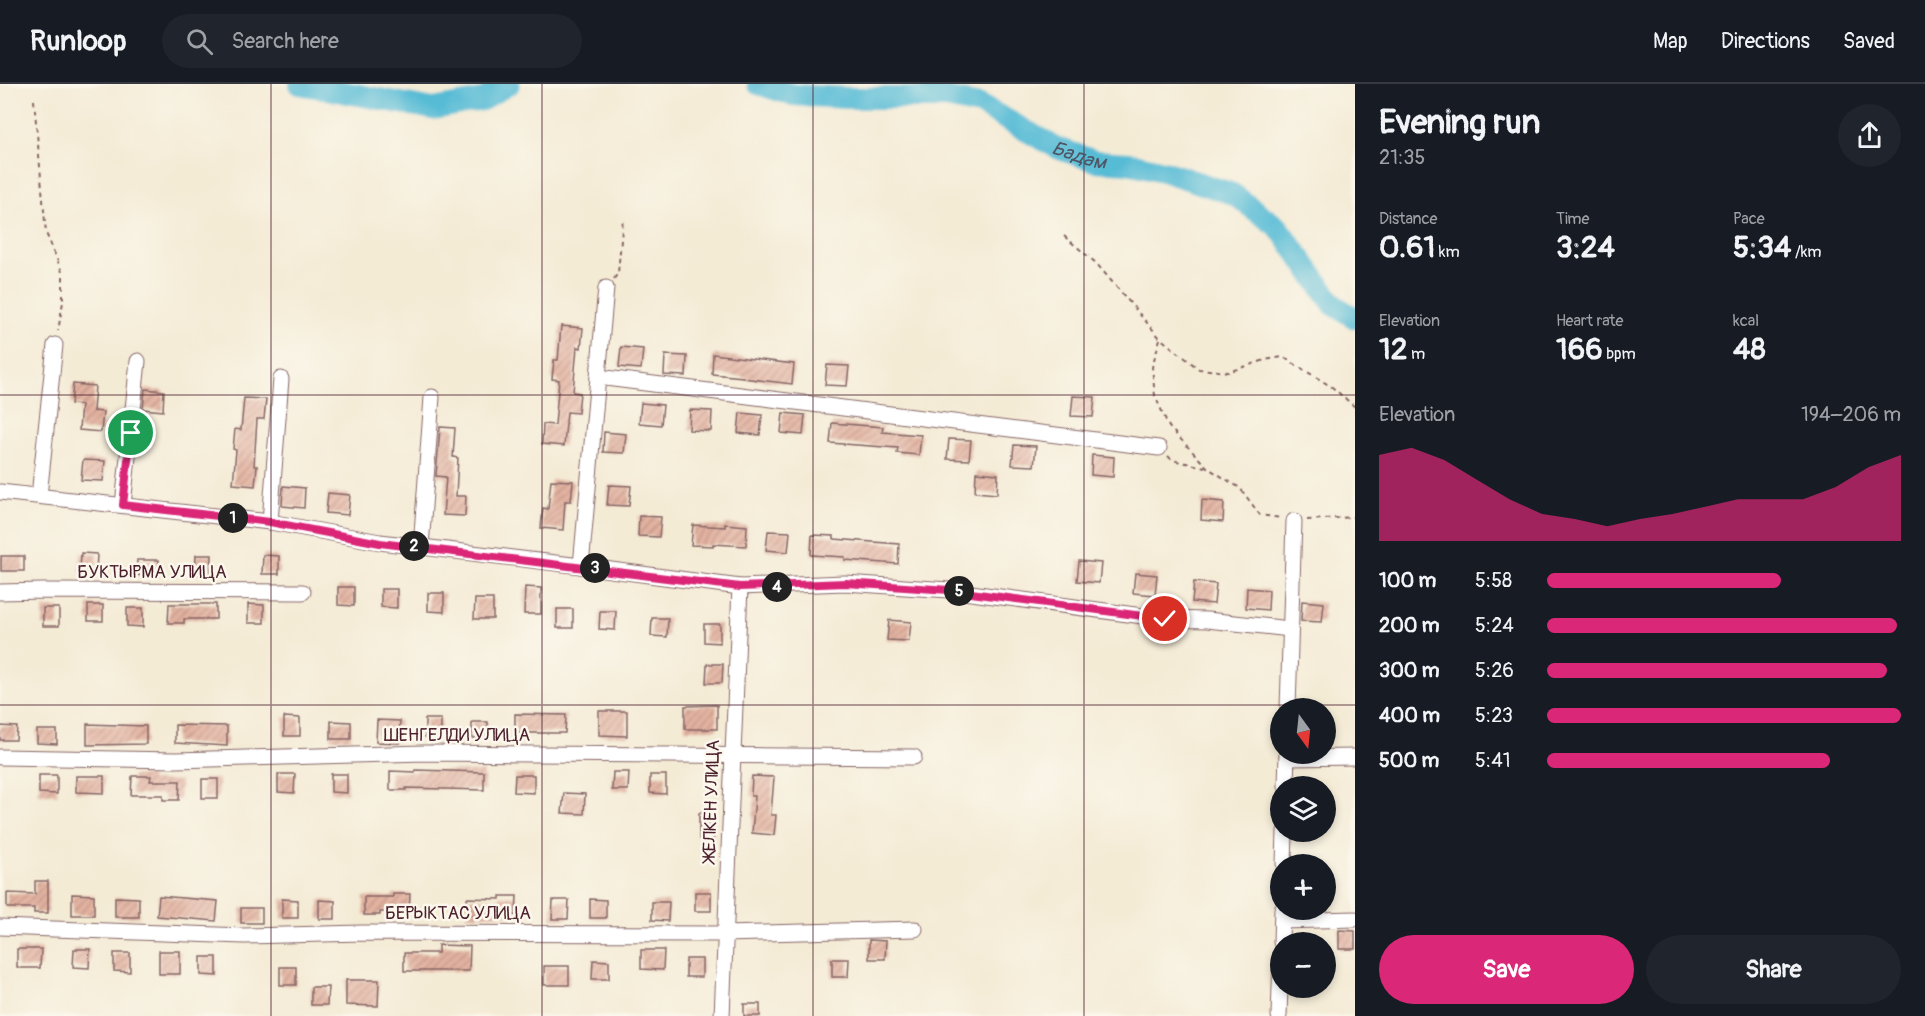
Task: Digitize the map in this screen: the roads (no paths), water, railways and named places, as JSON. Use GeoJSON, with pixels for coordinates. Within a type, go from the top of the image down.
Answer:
{"type":"FeatureCollection","features":[{"type":"Feature","properties":{"kind":"street"},"geometry":{"type":"LineString","coordinates":[[581,566],[606,288]]}},
{"type":"Feature","properties":{"kind":"street"},"geometry":{"type":"LineString","coordinates":[[39,496],[55,345]]}},
{"type":"Feature","properties":{"kind":"street"},"geometry":{"type":"LineString","coordinates":[[123,505],[138,361]]}},
{"type":"Feature","properties":{"kind":"street"},"geometry":{"type":"LineString","coordinates":[[598,377],[1159,448]]}},
{"type":"Feature","properties":{"kind":"street"},"geometry":{"type":"LineString","coordinates":[[270,522],[281,379]]}},
{"type":"Feature","properties":{"kind":"street"},"geometry":{"type":"LineString","coordinates":[[421,547],[432,397]]}},
{"type":"Feature","properties":{"kind":"street"},"geometry":{"type":"LineString","coordinates":[[0,492],[270,522],[380,543],[740,587],[846,583],[949,590],[1165,619],[1207,620],[1290,629]]}},
{"type":"Feature","properties":{"kind":"street"},"geometry":{"type":"LineString","coordinates":[[1288,698],[1294,521]]}},
{"type":"Feature","properties":{"kind":"street","name":"ЖЕЛКЕН УЛИЦА"},"geometry":{"type":"LineString","coordinates":[[722,1016],[740,587]]}},
{"type":"Feature","properties":{"kind":"street","name":"БУКТЫРМА УЛИЦА"},"geometry":{"type":"LineString","coordinates":[[0,592],[303,592]]}},
{"type":"Feature","properties":{"kind":"street","name":"ШЕНГЕЛДИ УЛИЦА"},"geometry":{"type":"LineString","coordinates":[[0,757],[176,760],[424,753],[914,757]]}},
{"type":"Feature","properties":{"kind":"street"},"geometry":{"type":"LineString","coordinates":[[1336,756],[1355,757]]}},
{"type":"Feature","properties":{"kind":"street"},"geometry":{"type":"LineString","coordinates":[[1336,918],[1355,919]]}},
{"type":"Feature","properties":{"kind":"street","name":"БЕРЫКТАС УЛИЦА"},"geometry":{"type":"LineString","coordinates":[[0,927],[244,936],[362,933],[725,934],[915,929]]}},
{"type":"Feature","properties":{"kind":"street"},"geometry":{"type":"LineString","coordinates":[[1279,1016],[1280,998]]}},
{"type":"Feature","properties":{"kind":"waterway","name":"Бадам"},"geometry":{"type":"LineString","coordinates":[[300,84],[433,109],[482,100],[509,84]]}},
{"type":"Feature","properties":{"kind":"waterway","name":"Бадам"},"geometry":{"type":"LineString","coordinates":[[758,84],[793,95],[848,98],[946,98],[980,105],[1057,148],[1095,161],[1129,163],[1163,171],[1233,194],[1279,228],[1334,305],[1355,318]]}}]}
